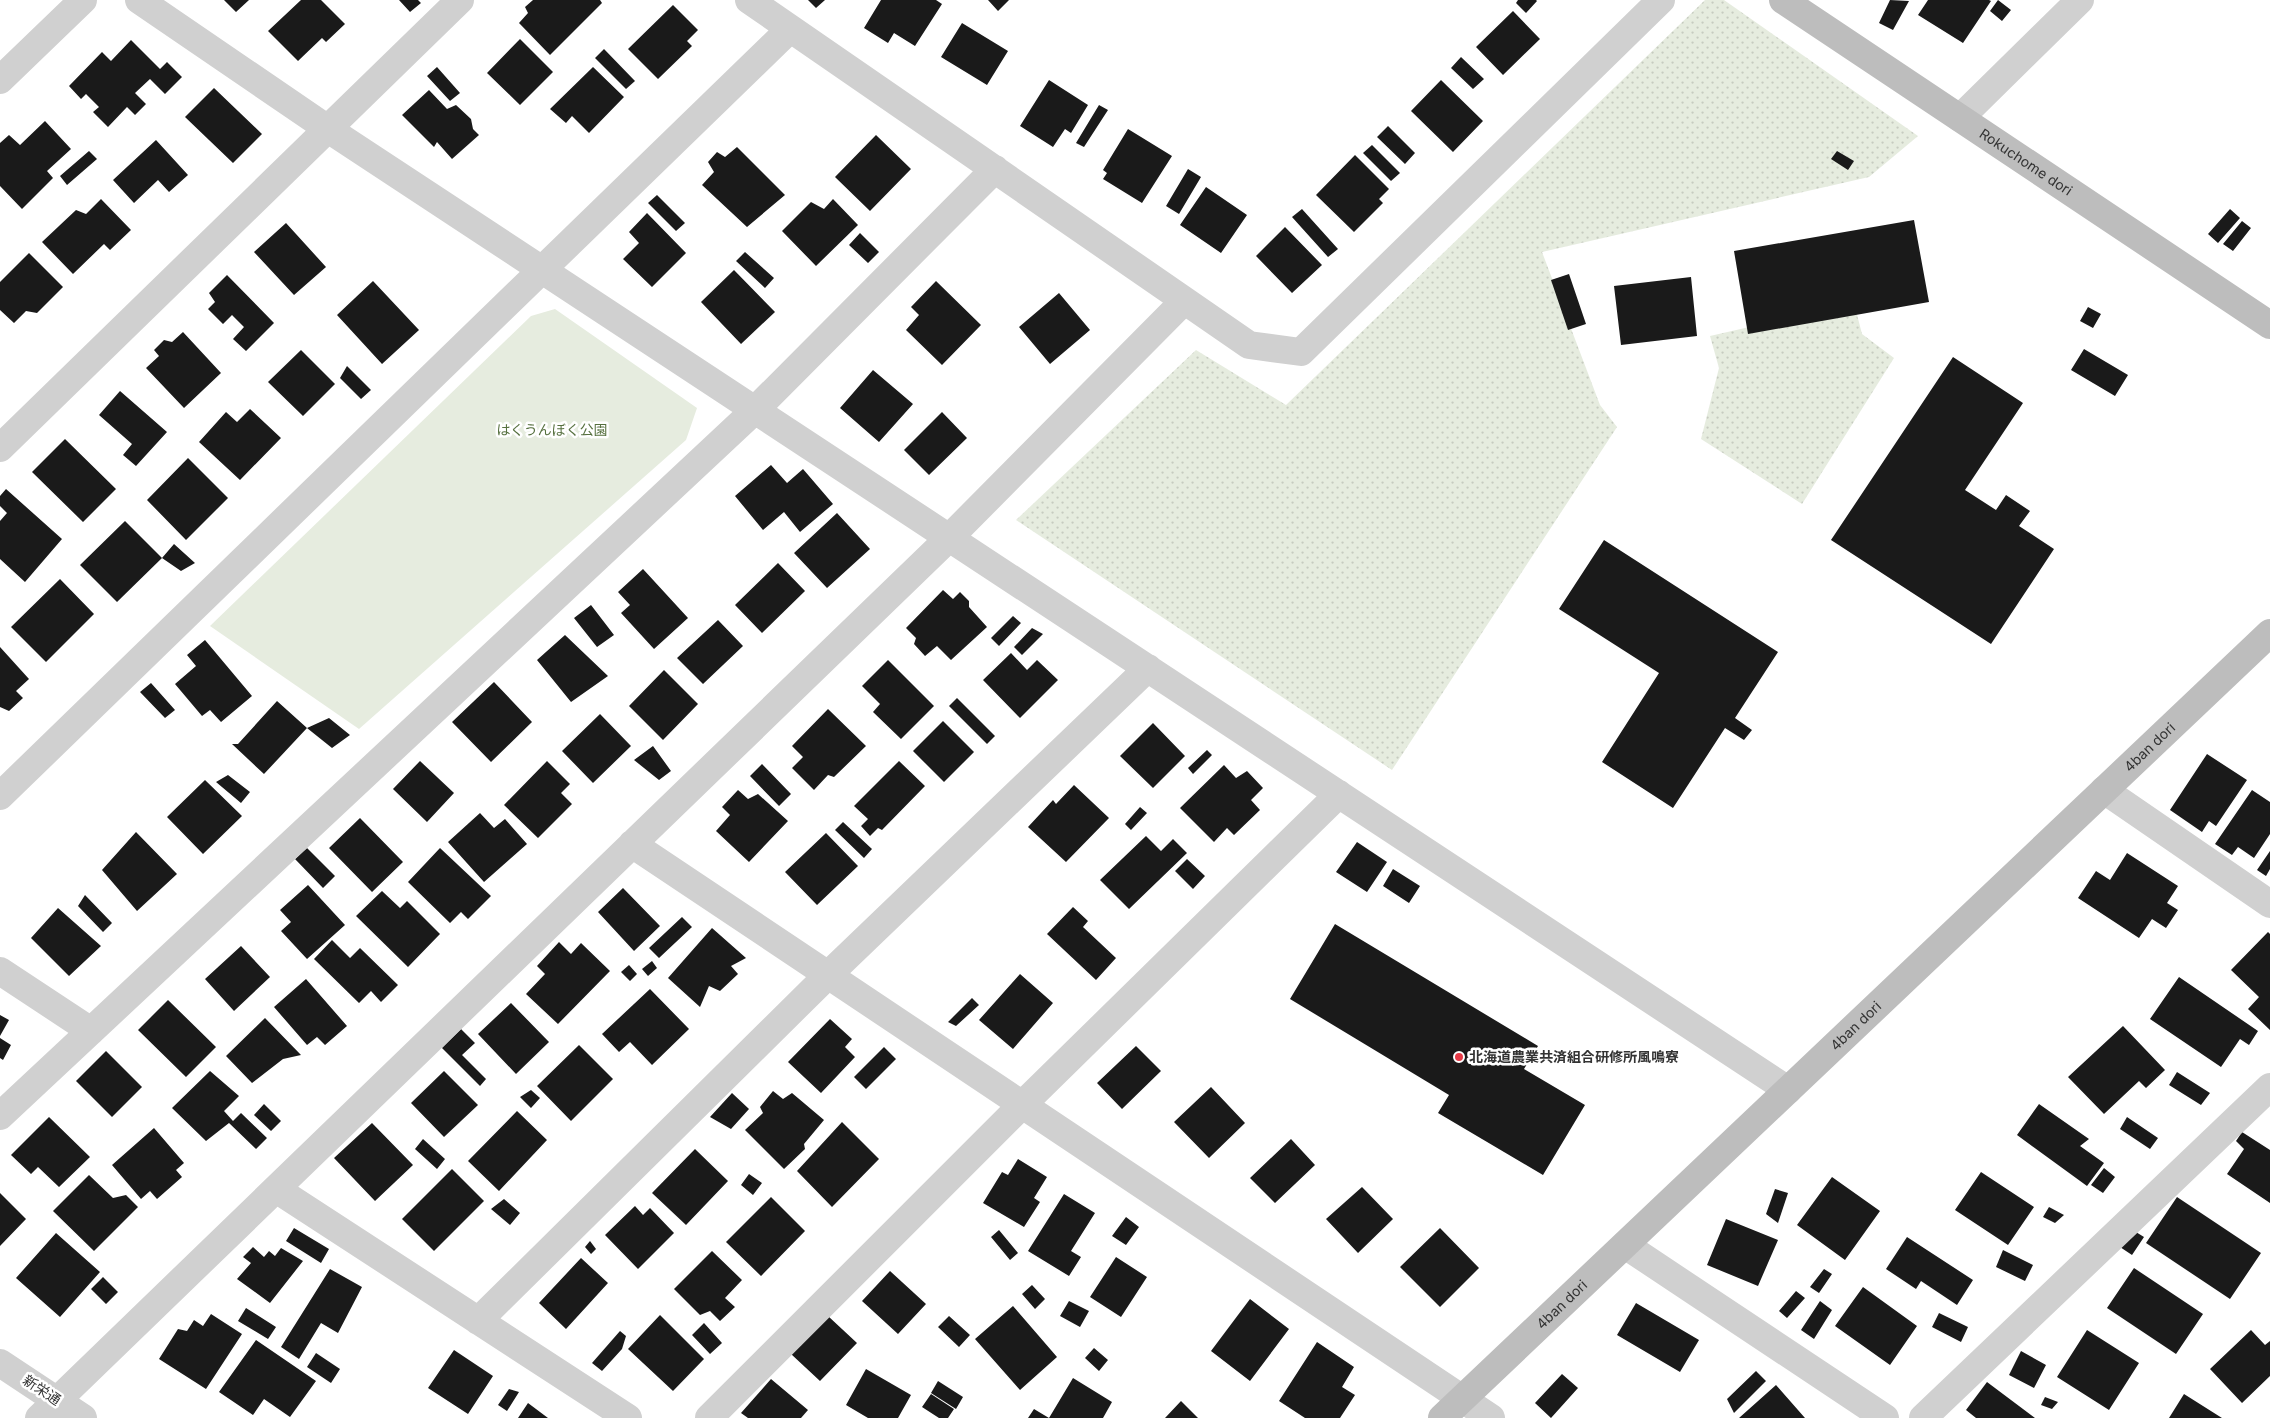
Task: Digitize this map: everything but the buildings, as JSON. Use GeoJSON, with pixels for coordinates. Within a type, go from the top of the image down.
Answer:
{"type":"FeatureCollection","features":[{"type":"Feature","properties":{"kind":"street"},"geometry":{"type":"LineString","coordinates":[[0,80],[83,0]]}},
{"type":"Feature","properties":{"kind":"street"},"geometry":{"type":"LineString","coordinates":[[139,0],[328,129],[541,270],[1788,1090]]}},
{"type":"Feature","properties":{"kind":"street"},"geometry":{"type":"LineString","coordinates":[[0,448],[460,0]]}},
{"type":"Feature","properties":{"kind":"street"},"geometry":{"type":"LineString","coordinates":[[749,0],[1249,345],[1301,352],[1661,0]]}},
{"type":"Feature","properties":{"kind":"street","name":"Rokuchome dori"},"geometry":{"type":"LineString","coordinates":[[1783,0],[2270,325]]}},
{"type":"Feature","properties":{"kind":"street"},"geometry":{"type":"LineString","coordinates":[[1960,118],[2080,0]]}},
{"type":"Feature","properties":{"kind":"street"},"geometry":{"type":"LineString","coordinates":[[0,796],[790,29]]}},
{"type":"Feature","properties":{"kind":"street"},"geometry":{"type":"LineString","coordinates":[[0,1116],[755,410],[995,169]]}},
{"type":"Feature","properties":{"kind":"street"},"geometry":{"type":"LineString","coordinates":[[48,1409],[949,538],[1184,301]]}},
{"type":"Feature","properties":{"kind":"street","name":"4ban dori"},"geometry":{"type":"LineString","coordinates":[[1442,1418],[2270,633]]}},
{"type":"Feature","properties":{"kind":"street"},"geometry":{"type":"LineString","coordinates":[[478,1321],[828,975],[1148,668]]}},
{"type":"Feature","properties":{"kind":"street"},"geometry":{"type":"LineString","coordinates":[[2104,790],[2270,904]]}},
{"type":"Feature","properties":{"kind":"street"},"geometry":{"type":"LineString","coordinates":[[709,1418],[1022,1104],[1339,794]]}},
{"type":"Feature","properties":{"kind":"street"},"geometry":{"type":"LineString","coordinates":[[632,844],[1491,1418]]}},
{"type":"Feature","properties":{"kind":"street"},"geometry":{"type":"LineString","coordinates":[[0,971],[90,1031]]}},
{"type":"Feature","properties":{"kind":"street"},"geometry":{"type":"LineString","coordinates":[[1923,1418],[2270,1088]]}},
{"type":"Feature","properties":{"kind":"street"},"geometry":{"type":"LineString","coordinates":[[276,1189],[628,1418]]}},
{"type":"Feature","properties":{"kind":"street"},"geometry":{"type":"LineString","coordinates":[[1625,1245],[1886,1418]]}},
{"type":"Feature","properties":{"kind":"street","name":"新栄通"},"geometry":{"type":"LineString","coordinates":[[0,1363],[48,1409],[83,1418]]}},
{"type":"Feature","properties":{"kind":"green space"},"geometry":{"type":"Polygon","coordinates":[[[1705,0],[1724,0],[1918,136],[1869,177],[1542,252],[1600,405],[1617,427],[1392,770],[1016,520],[1196,350],[1286,405],[1705,0]]]}},
{"type":"Feature","properties":{"kind":"green space"},"geometry":{"type":"Polygon","coordinates":[[[1854,303],[1862,334],[1894,358],[1802,504],[1701,439],[1719,368],[1710,336],[1854,303]]]}},
{"type":"Feature","properties":{"kind":"green space","name":"はくうんぼく公園"},"geometry":{"type":"Polygon","coordinates":[[[555,309],[697,408],[686,440],[359,729],[210,626],[531,316],[555,309]]]}},
{"type":"Feature","properties":{"kind":"place","name":"北海道農業共済組合研修所風鳴寮"},"geometry":{"type":"Point","coordinates":[1459,1057]}}]}
